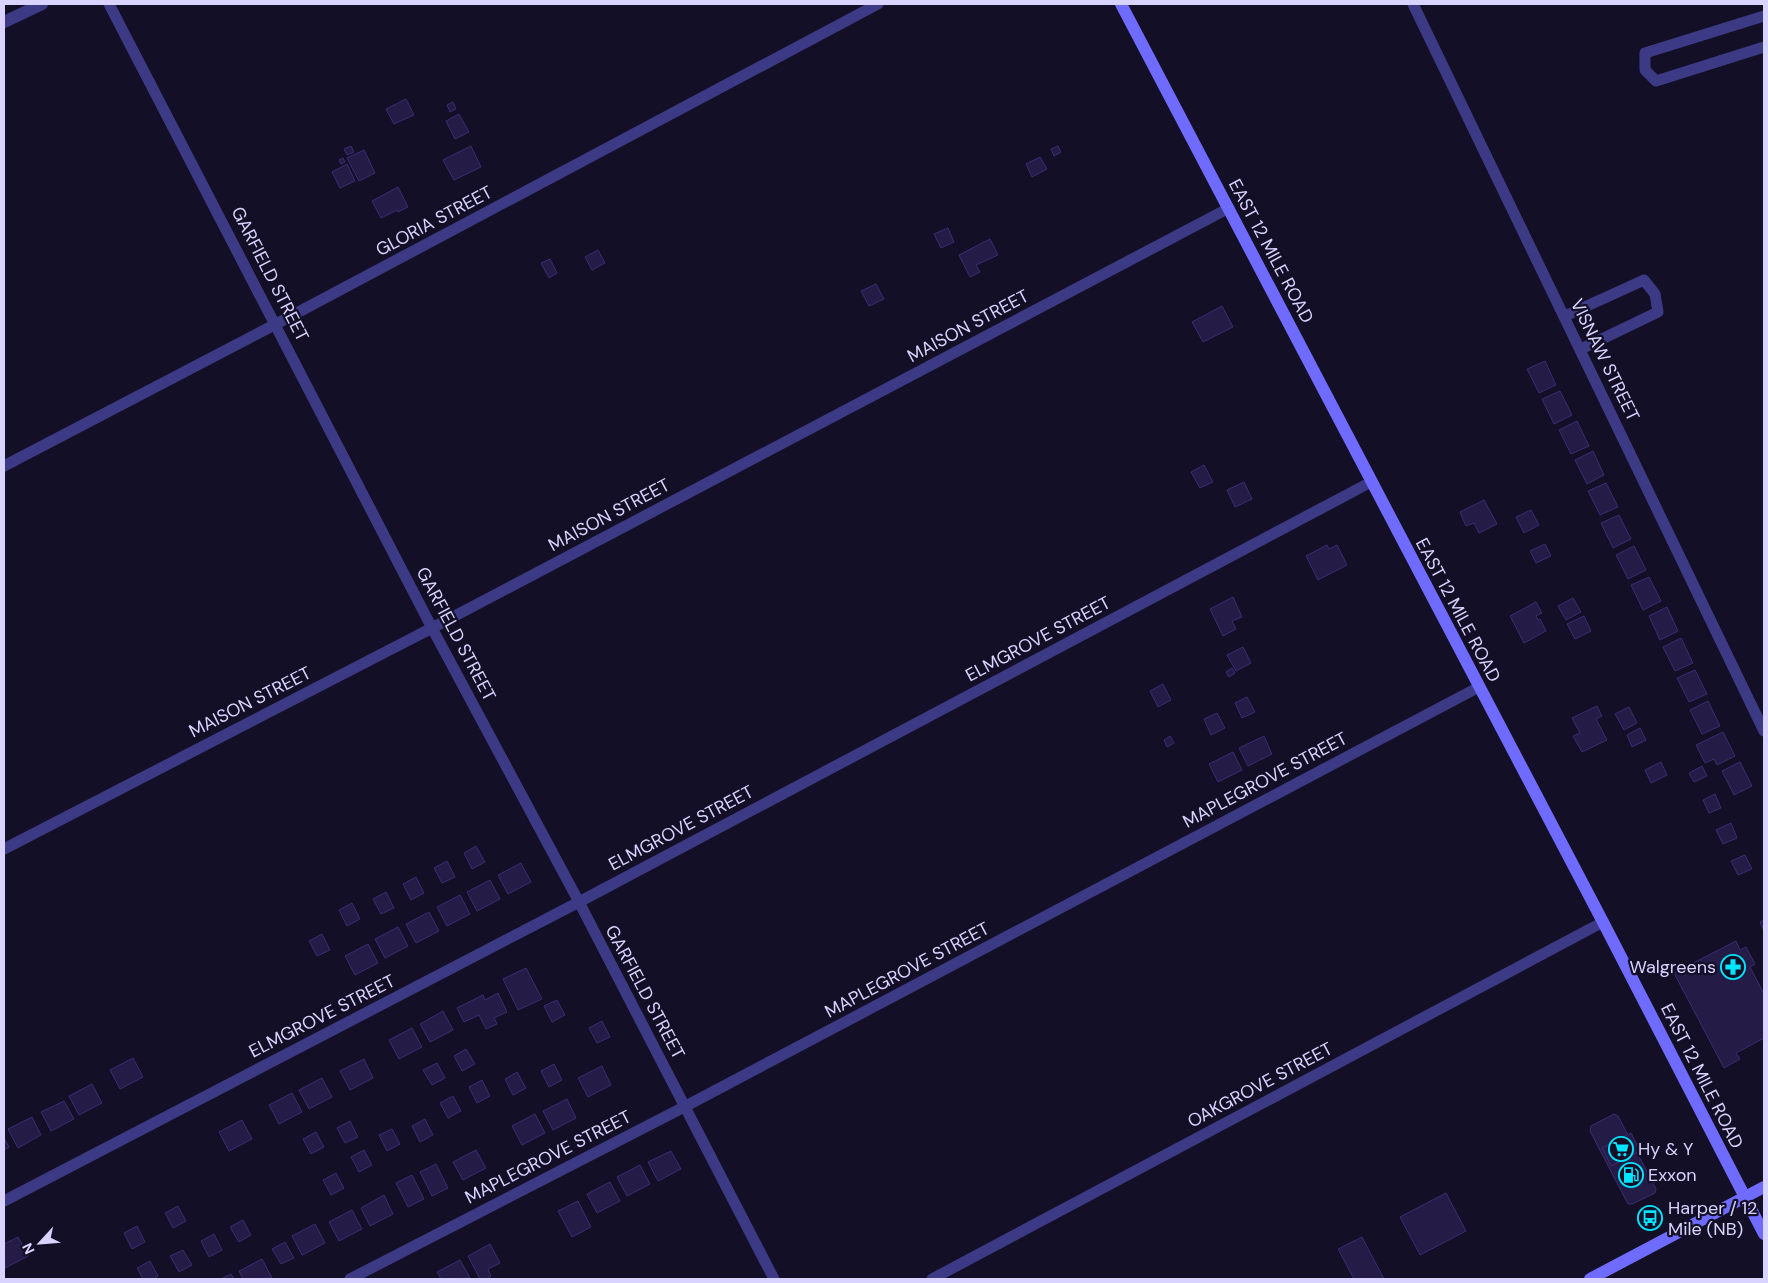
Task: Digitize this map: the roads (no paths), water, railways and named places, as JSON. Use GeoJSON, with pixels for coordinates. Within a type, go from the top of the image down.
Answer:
{"type":"FeatureCollection","features":[{"type":"Feature","properties":{"kind":"main road","name":"EAST 12 MILE ROAD"},"geometry":{"type":"LineString","coordinates":[[1122,4],[1478,687],[1603,922],[1764,1234]]}},
{"type":"Feature","properties":{"kind":"main road"},"geometry":{"type":"LineString","coordinates":[[1590,1279],[1764,1187]]}},
{"type":"Feature","properties":{"kind":"street"},"geometry":{"type":"LineString","coordinates":[[4,22],[42,4]]}},
{"type":"Feature","properties":{"kind":"street","name":"GARFIELD STREET"},"geometry":{"type":"LineString","coordinates":[[109,4],[432,628],[579,902],[774,1279]]}},
{"type":"Feature","properties":{"kind":"street","name":"GLORIA STREET"},"geometry":{"type":"LineString","coordinates":[[4,466],[276,324],[878,4]]}},
{"type":"Feature","properties":{"kind":"street","name":"VISNAW STREET"},"geometry":{"type":"LineString","coordinates":[[1414,4],[1764,731]]}},
{"type":"Feature","properties":{"kind":"street"},"geometry":{"type":"LineString","coordinates":[[1764,16],[1645,54],[1645,70],[1656,81],[1764,47]]}},
{"type":"Feature","properties":{"kind":"street","name":"MAISON STREET"},"geometry":{"type":"LineString","coordinates":[[4,849],[432,628],[1229,208]]}},
{"type":"Feature","properties":{"kind":"street"},"geometry":{"type":"LineString","coordinates":[[1565,316],[1644,280],[1655,294],[1658,312],[1581,349]]}},
{"type":"Feature","properties":{"kind":"street","name":"ELMGROVE STREET"},"geometry":{"type":"LineString","coordinates":[[4,1201],[579,902],[1372,482]]}},
{"type":"Feature","properties":{"kind":"street","name":"MAPLEGROVE STREET"},"geometry":{"type":"LineString","coordinates":[[350,1279],[686,1106],[1478,687]]}},
{"type":"Feature","properties":{"kind":"street","name":"OAKGROVE STREET"},"geometry":{"type":"LineString","coordinates":[[932,1279],[1603,922]]}},
{"type":"Feature","properties":{"kind":"place","name":"Walgreens"},"geometry":{"type":"Point","coordinates":[1733,967]}},
{"type":"Feature","properties":{"kind":"place","name":"Hy & Y"},"geometry":{"type":"Point","coordinates":[1621,1149]}},
{"type":"Feature","properties":{"kind":"place","name":"Exxon"},"geometry":{"type":"Point","coordinates":[1631,1175]}},
{"type":"Feature","properties":{"kind":"place","name":"Harper / 12 Mile (NB)"},"geometry":{"type":"Point","coordinates":[1650,1218]}}]}
